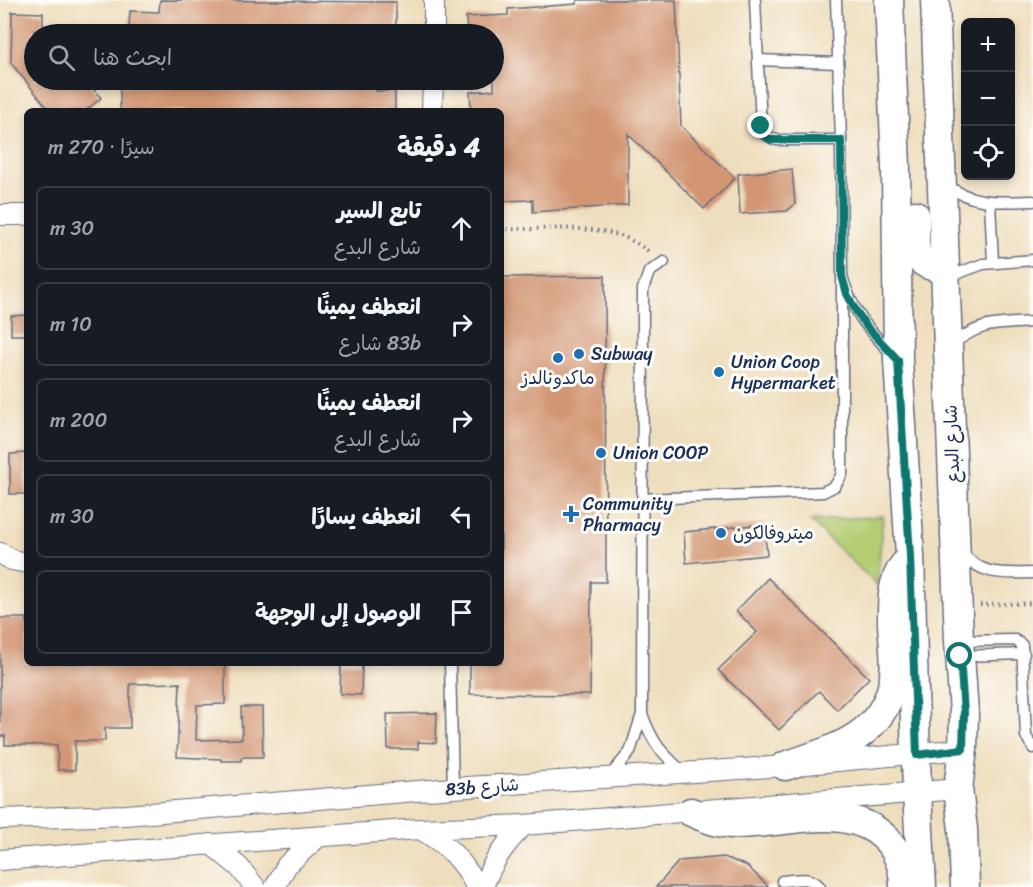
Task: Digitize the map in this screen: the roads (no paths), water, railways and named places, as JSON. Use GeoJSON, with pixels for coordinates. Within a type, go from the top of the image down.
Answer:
{"type":"FeatureCollection","features":[{"type":"Feature","properties":{"kind":"main road"},"geometry":{"type":"LineString","coordinates":[[889,0],[896,167],[898,360],[910,556],[922,887]]}},
{"type":"Feature","properties":{"kind":"main road","name":"شارع البدع"},"geometry":{"type":"LineString","coordinates":[[935,0],[959,648],[964,713],[963,749],[958,789],[963,829],[965,887]]}},
{"type":"Feature","properties":{"kind":"main road"},"geometry":{"type":"LineString","coordinates":[[896,167],[911,189],[915,201],[919,260],[924,265],[945,273]]}},
{"type":"Feature","properties":{"kind":"main road"},"geometry":{"type":"LineString","coordinates":[[785,766],[838,748],[860,736],[879,717],[888,700],[893,683],[892,603],[894,587],[899,572],[910,556]]}},
{"type":"Feature","properties":{"kind":"main road"},"geometry":{"type":"LineString","coordinates":[[691,812],[720,823],[734,824],[829,817],[848,818],[866,823],[892,846],[900,860],[904,887]]}},
{"type":"Feature","properties":{"kind":"street"},"geometry":{"type":"LineString","coordinates":[[434,0],[434,24]]}},
{"type":"Feature","properties":{"kind":"street"},"geometry":{"type":"LineString","coordinates":[[432,108],[433,90]]}},
{"type":"Feature","properties":{"kind":"street"},"geometry":{"type":"LineString","coordinates":[[0,215],[24,215]]}},
{"type":"Feature","properties":{"kind":"street"},"geometry":{"type":"LineString","coordinates":[[0,553],[12,560],[24,562]]}},
{"type":"Feature","properties":{"kind":"street","name":"83b شارع"},"geometry":{"type":"LineString","coordinates":[[0,819],[126,815],[453,788],[607,780],[785,766],[963,749]]}},
{"type":"Feature","properties":{"kind":"street"},"geometry":{"type":"LineString","coordinates":[[0,860],[420,829],[524,825],[958,789]]}},
{"type":"Feature","properties":{"kind":"street"},"geometry":{"type":"LineString","coordinates":[[483,887],[495,858],[524,825]]}},
{"type":"Feature","properties":{"kind":"street"},"geometry":{"type":"LineString","coordinates":[[420,829],[441,841],[459,857],[476,887]]}},
{"type":"Feature","properties":{"kind":"street"},"geometry":{"type":"LineString","coordinates":[[275,887],[287,865],[318,837]]}},
{"type":"Feature","properties":{"kind":"street"},"geometry":{"type":"LineString","coordinates":[[212,844],[239,867],[255,887]]}},
{"type":"Feature","properties":{"kind":"lane"},"geometry":{"type":"LineString","coordinates":[[755,0],[761,126],[764,135],[776,140],[841,140]]}},
{"type":"Feature","properties":{"kind":"lane"},"geometry":{"type":"LineString","coordinates":[[643,499],[824,492],[835,486],[842,474],[841,140],[836,0]]}},
{"type":"Feature","properties":{"kind":"lane"},"geometry":{"type":"LineString","coordinates":[[758,60],[838,63]]}},
{"type":"Feature","properties":{"kind":"lane"},"geometry":{"type":"LineString","coordinates":[[942,182],[964,197],[990,203],[1033,201]]}},
{"type":"Feature","properties":{"kind":"lane"},"geometry":{"type":"LineString","coordinates":[[990,203],[993,262]]}},
{"type":"Feature","properties":{"kind":"lane"},"geometry":{"type":"LineString","coordinates":[[945,273],[993,262],[1033,260]]}},
{"type":"Feature","properties":{"kind":"lane"},"geometry":{"type":"LineString","coordinates":[[607,780],[630,752],[642,714],[643,289],[649,272],[664,262]]}},
{"type":"Feature","properties":{"kind":"lane"},"geometry":{"type":"LineString","coordinates":[[842,276],[847,294],[856,311],[867,327],[898,360]]}},
{"type":"Feature","properties":{"kind":"lane"},"geometry":{"type":"LineString","coordinates":[[948,347],[966,333],[982,326],[1033,322]]}},
{"type":"Feature","properties":{"kind":"lane"},"geometry":{"type":"LineString","coordinates":[[956,544],[969,561],[987,571],[1033,573]]}},
{"type":"Feature","properties":{"kind":"lane"},"geometry":{"type":"LineString","coordinates":[[959,648],[1024,654],[1026,736],[1029,745],[1033,748]]}},
{"type":"Feature","properties":{"kind":"lane"},"geometry":{"type":"LineString","coordinates":[[450,666],[453,788]]}},
{"type":"Feature","properties":{"kind":"lane"},"geometry":{"type":"LineString","coordinates":[[642,714],[650,736],[658,748],[684,773]]}},
{"type":"Feature","properties":{"kind":"lane"},"geometry":{"type":"LineString","coordinates":[[782,881],[810,879],[820,887]]}},
{"type":"Feature","properties":{"kind":"place","name":"Subway"},"geometry":{"type":"Point","coordinates":[579,354]}},
{"type":"Feature","properties":{"kind":"place","name":"ماكدونالدز"},"geometry":{"type":"Point","coordinates":[558,358]}},
{"type":"Feature","properties":{"kind":"place","name":"Union Coop Hypermarket"},"geometry":{"type":"Point","coordinates":[719,372]}},
{"type":"Feature","properties":{"kind":"place","name":"Union COOP"},"geometry":{"type":"Point","coordinates":[601,453]}},
{"type":"Feature","properties":{"kind":"place","name":"Community Pharmacy"},"geometry":{"type":"Point","coordinates":[571,514]}},
{"type":"Feature","properties":{"kind":"place","name":"ميتروفالكون"},"geometry":{"type":"Point","coordinates":[721,533]}}]}
